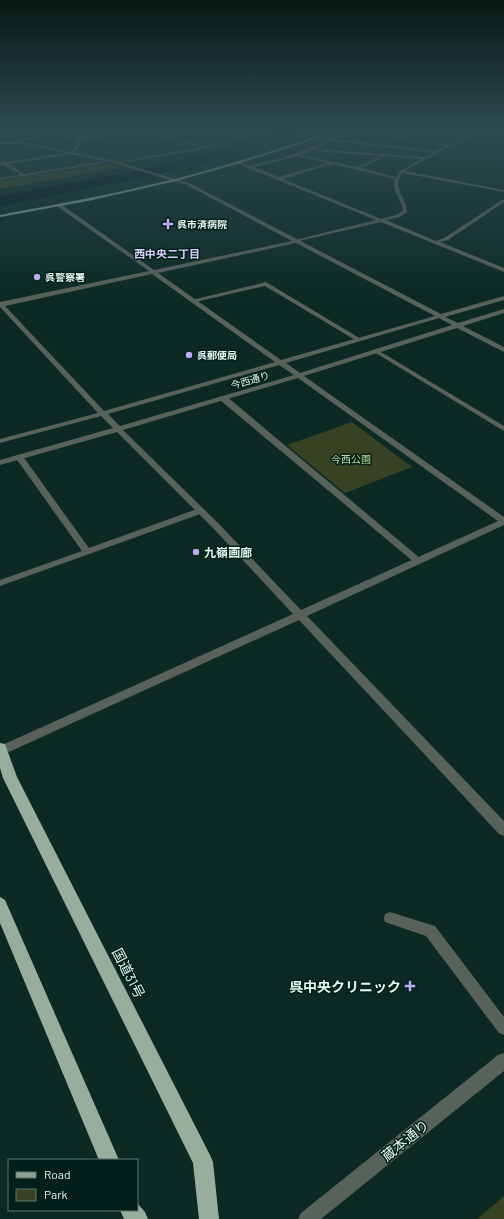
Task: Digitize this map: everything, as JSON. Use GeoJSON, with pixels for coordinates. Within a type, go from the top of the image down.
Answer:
{"type":"FeatureCollection","features":[{"type":"Feature","properties":{"kind":"highway","name":"国道31号"},"geometry":{"type":"LineString","coordinates":[[0,750],[10,778],[203,1162],[209,1219]]}},
{"type":"Feature","properties":{"kind":"highway"},"geometry":{"type":"LineString","coordinates":[[0,905],[109,1159]]}},
{"type":"Feature","properties":{"kind":"highway"},"geometry":{"type":"LineString","coordinates":[[130,1211],[138,1219]]}},
{"type":"Feature","properties":{"kind":"main road"},"geometry":{"type":"LineString","coordinates":[[0,216],[60,206],[154,185]]}},
{"type":"Feature","properties":{"kind":"street"},"geometry":{"type":"LineString","coordinates":[[190,185],[504,350]]}},
{"type":"Feature","properties":{"kind":"street"},"geometry":{"type":"LineString","coordinates":[[294,185],[380,221],[504,270]]}},
{"type":"Feature","properties":{"kind":"street"},"geometry":{"type":"LineString","coordinates":[[0,305],[297,241],[398,216],[405,212],[405,207],[395,189],[396,185]]}},
{"type":"Feature","properties":{"kind":"street"},"geometry":{"type":"LineString","coordinates":[[471,185],[504,191]]}},
{"type":"Feature","properties":{"kind":"street"},"geometry":{"type":"LineString","coordinates":[[436,242],[446,239],[504,200]]}},
{"type":"Feature","properties":{"kind":"street"},"geometry":{"type":"LineString","coordinates":[[0,750],[504,522],[195,300],[60,206]]}},
{"type":"Feature","properties":{"kind":"street"},"geometry":{"type":"LineString","coordinates":[[195,300],[266,284],[360,340]]}},
{"type":"Feature","properties":{"kind":"street","name":"今西通り"},"geometry":{"type":"LineString","coordinates":[[0,441],[281,363],[504,298]]}},
{"type":"Feature","properties":{"kind":"street"},"geometry":{"type":"LineString","coordinates":[[0,305],[88,399],[119,428],[131,443],[200,511],[300,615],[504,830]]}},
{"type":"Feature","properties":{"kind":"street","name":"今西通り"},"geometry":{"type":"LineString","coordinates":[[0,463],[223,398],[504,311]]}},
{"type":"Feature","properties":{"kind":"street"},"geometry":{"type":"LineString","coordinates":[[376,351],[504,429]]}},
{"type":"Feature","properties":{"kind":"street"},"geometry":{"type":"LineString","coordinates":[[223,398],[418,561]]}},
{"type":"Feature","properties":{"kind":"street","name":"蔵本通り"},"geometry":{"type":"LineString","coordinates":[[307,1219],[504,1061]]}},
{"type":"Feature","properties":{"kind":"lane"},"geometry":{"type":"LineString","coordinates":[[19,457],[87,552]]}},
{"type":"Feature","properties":{"kind":"lane"},"geometry":{"type":"LineString","coordinates":[[0,583],[200,511]]}},
{"type":"Feature","properties":{"kind":"lane"},"geometry":{"type":"LineString","coordinates":[[390,918],[430,931],[504,1028]]}},
{"type":"Feature","properties":{"kind":"green space"},"geometry":{"type":"Polygon","coordinates":[[[0,185],[24,185],[0,189],[0,185]]]}},
{"type":"Feature","properties":{"kind":"green space","name":"今西公園"},"geometry":{"type":"Polygon","coordinates":[[[352,422],[412,467],[345,493],[287,445],[352,422]]]}},
{"type":"Feature","properties":{"kind":"green space"},"geometry":{"type":"Polygon","coordinates":[[[504,1196],[504,1219],[477,1219],[504,1196]]]}},
{"type":"Feature","properties":{"kind":"water"},"geometry":{"type":"Polygon","coordinates":[[[75,185],[104,185],[0,204],[0,198],[75,185]]]}},
{"type":"Feature","properties":{"kind":"waterway"},"geometry":{"type":"LineString","coordinates":[[0,201],[86,185]]}},
{"type":"Feature","properties":{"kind":"place","name":"呉市済病院"},"geometry":{"type":"Point","coordinates":[168,224]}},
{"type":"Feature","properties":{"kind":"place","name":"呉警察署"},"geometry":{"type":"Point","coordinates":[37,277]}},
{"type":"Feature","properties":{"kind":"place","name":"呉郵便局"},"geometry":{"type":"Point","coordinates":[189,355]}},
{"type":"Feature","properties":{"kind":"place","name":"九嶺画廊"},"geometry":{"type":"Point","coordinates":[196,552]}},
{"type":"Feature","properties":{"kind":"place","name":"呉中央クリニック"},"geometry":{"type":"Point","coordinates":[410,986]}},
{"type":"Feature","properties":{"kind":"district","name":"西中央二丁目"},"geometry":{"type":"Point","coordinates":[167,253]}}]}
